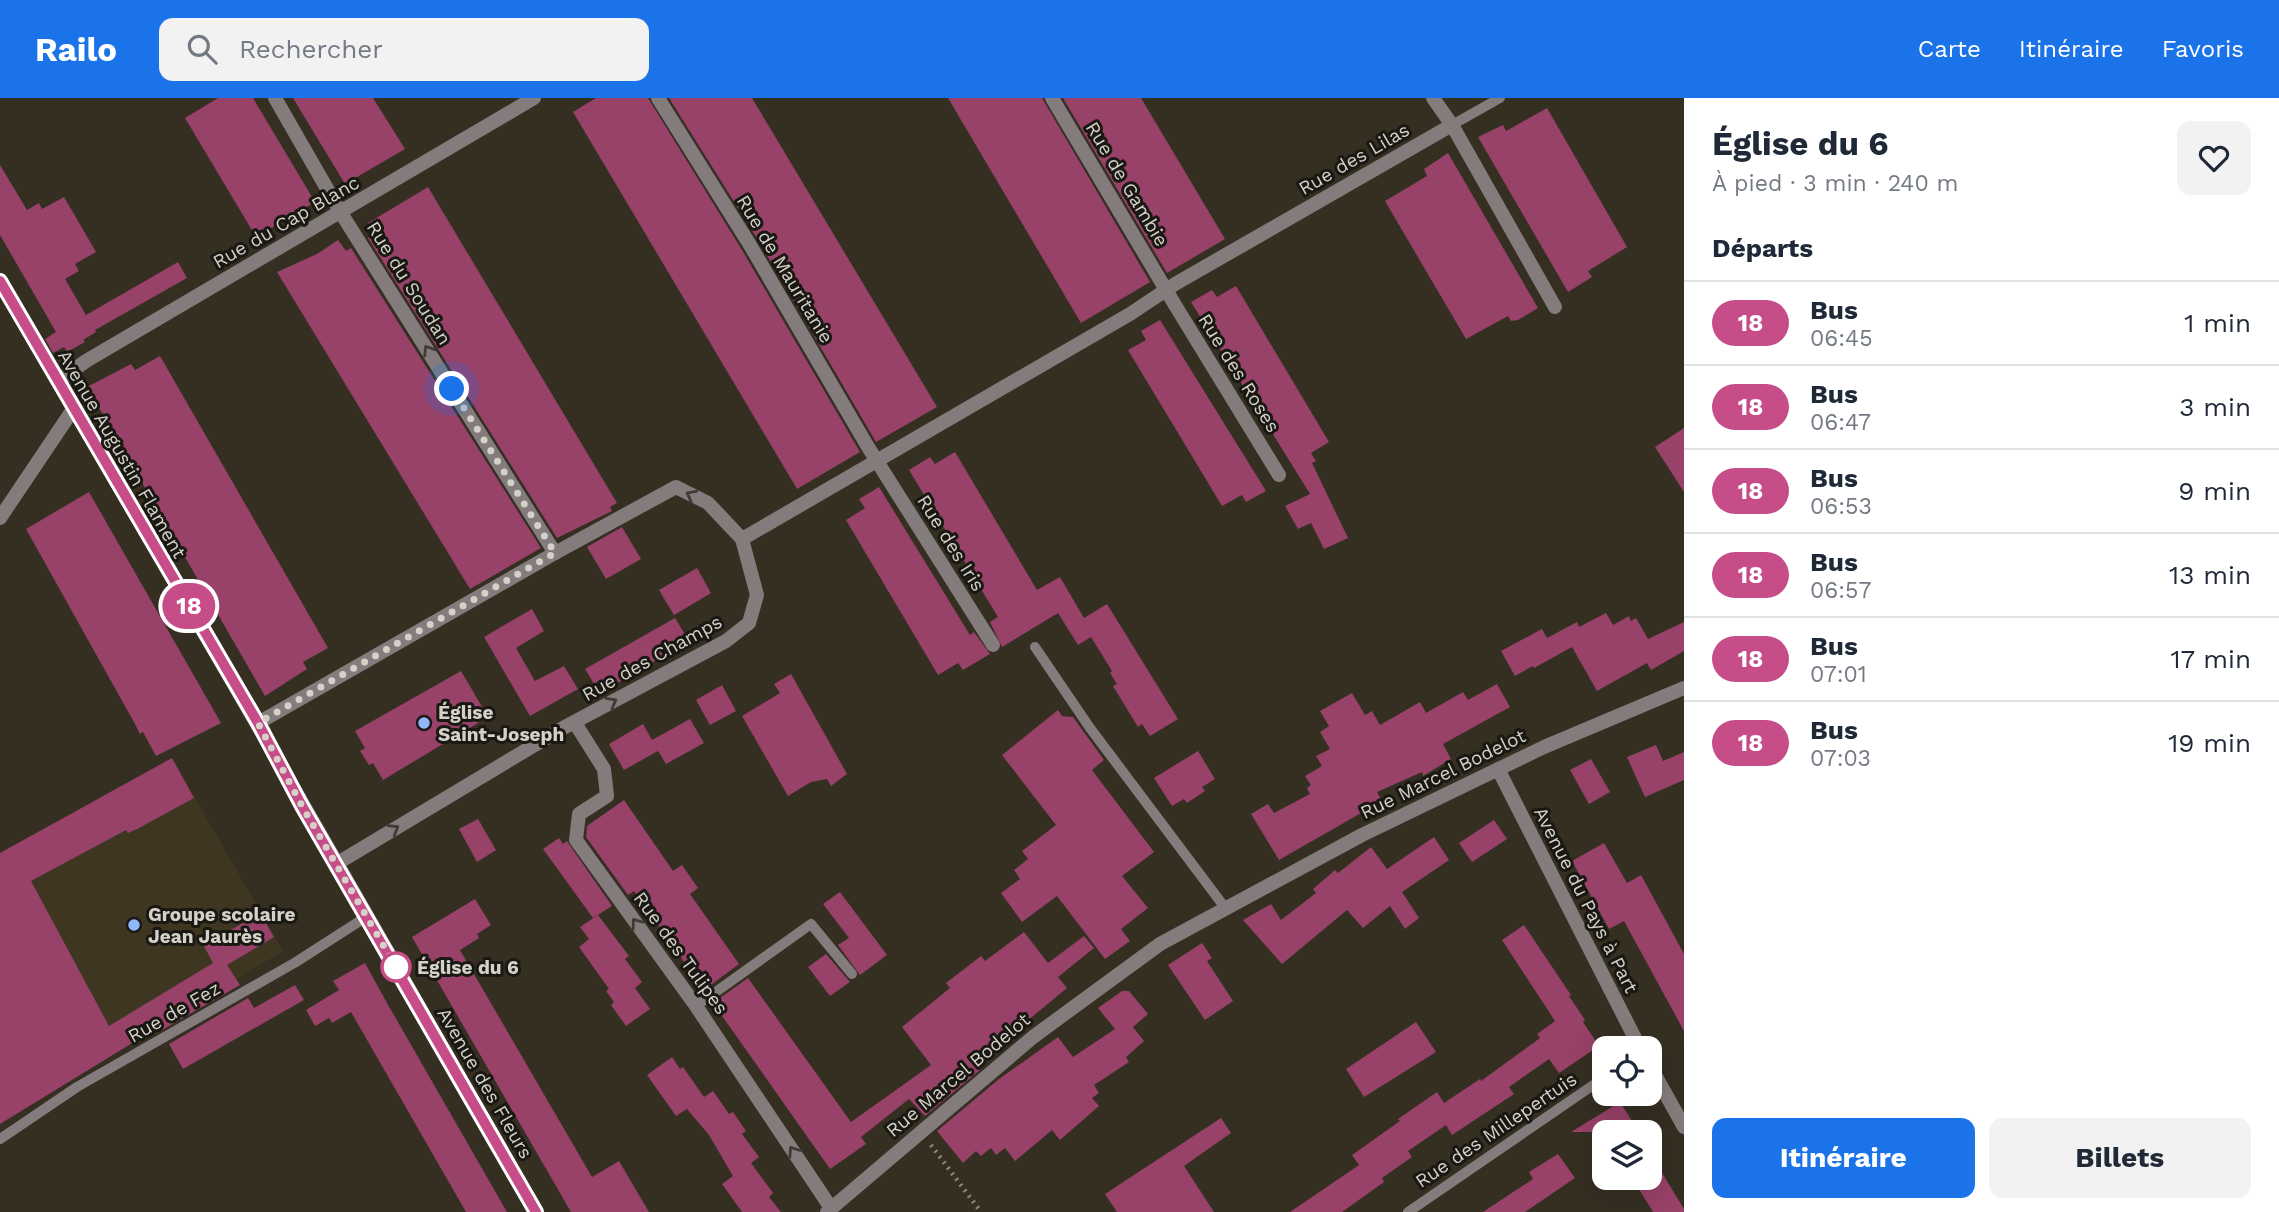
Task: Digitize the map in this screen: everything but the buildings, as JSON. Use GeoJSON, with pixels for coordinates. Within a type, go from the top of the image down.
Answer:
{"type":"FeatureCollection","features":[{"type":"Feature","properties":{"kind":"street","name":"Rue du Soudan"},"geometry":{"type":"LineString","coordinates":[[275,98],[341,212],[555,553]]}},
{"type":"Feature","properties":{"kind":"street","name":"Rue du Cap Blanc"},"geometry":{"type":"LineString","coordinates":[[58,381],[86,361],[534,98]]}},
{"type":"Feature","properties":{"kind":"street","name":"Rue de Mauritanie"},"geometry":{"type":"LineString","coordinates":[[658,98],[750,245],[877,462]]}},
{"type":"Feature","properties":{"kind":"street","name":"Rue de Gambie"},"geometry":{"type":"LineString","coordinates":[[1052,98],[1167,291]]}},
{"type":"Feature","properties":{"kind":"street"},"geometry":{"type":"LineString","coordinates":[[1433,98],[1452,125],[1556,307]]}},
{"type":"Feature","properties":{"kind":"street","name":"Rue des Lilas"},"geometry":{"type":"LineString","coordinates":[[742,539],[1452,125]]}},
{"type":"Feature","properties":{"kind":"street","name":"Avenue Augustin Flament"},"geometry":{"type":"LineString","coordinates":[[0,281],[258,723],[336,864]]}},
{"type":"Feature","properties":{"kind":"street","name":"Rue des Roses"},"geometry":{"type":"LineString","coordinates":[[1167,291],[1279,475]]}},
{"type":"Feature","properties":{"kind":"street"},"geometry":{"type":"LineString","coordinates":[[0,518],[74,408]]}},
{"type":"Feature","properties":{"kind":"street","name":"Rue des Iris"},"geometry":{"type":"LineString","coordinates":[[877,462],[993,645]]}},
{"type":"Feature","properties":{"kind":"street","name":"Rue des Champs"},"geometry":{"type":"LineString","coordinates":[[258,723],[676,487],[708,503],[742,539],[757,595],[749,623],[726,641],[575,723],[336,864]]}},
{"type":"Feature","properties":{"kind":"street","name":"Rue Marcel Bodelot"},"geometry":{"type":"LineString","coordinates":[[829,1210],[1033,1037],[1160,944],[1362,835],[1498,769],[1684,688]]}},
{"type":"Feature","properties":{"kind":"street","name":"Rue des Tulipes"},"geometry":{"type":"LineString","coordinates":[[575,723],[604,769],[607,796],[579,814],[576,840],[696,1006],[829,1210]]}},
{"type":"Feature","properties":{"kind":"street","name":"Avenue du Pays à Part"},"geometry":{"type":"LineString","coordinates":[[1498,769],[1634,1036]]}},
{"type":"Feature","properties":{"kind":"street","name":"Avenue des Fleurs"},"geometry":{"type":"LineString","coordinates":[[336,864],[536,1212]]}},
{"type":"Feature","properties":{"kind":"street"},"geometry":{"type":"LineString","coordinates":[[1662,1088],[1684,1127]]}},
{"type":"Feature","properties":{"kind":"lane"},"geometry":{"type":"LineString","coordinates":[[1452,125],[1500,98]]}},
{"type":"Feature","properties":{"kind":"lane"},"geometry":{"type":"LineString","coordinates":[[1035,648],[1090,728],[1226,909]]}},
{"type":"Feature","properties":{"kind":"lane","name":"Rue de Fez"},"geometry":{"type":"LineString","coordinates":[[0,1139],[77,1087],[296,962],[366,917]]}},
{"type":"Feature","properties":{"kind":"lane"},"geometry":{"type":"LineString","coordinates":[[696,1006],[811,924],[852,974]]}},
{"type":"Feature","properties":{"kind":"lane","name":"Rue des Millepertuis"},"geometry":{"type":"LineString","coordinates":[[1408,1212],[1592,1086]]}},
{"type":"Feature","properties":{"kind":"path"},"geometry":{"type":"LineString","coordinates":[[919,1131],[981,1212]]}},
{"type":"Feature","properties":{"kind":"shaded area","name":"Groupe scolaire Jean Jaurès"},"geometry":{"type":"Polygon","coordinates":[[[172,758],[283,951],[69,1082],[0,965],[0,853],[172,758]]]}},
{"type":"Feature","properties":{"kind":"bus line","name":"18"},"geometry":{"type":"LineString","coordinates":[[0,281],[258,723],[302,806],[406,982],[536,1212]]}},
{"type":"Feature","properties":{"kind":"place","name":"Église Saint-Joseph"},"geometry":{"type":"Point","coordinates":[424,723]}},
{"type":"Feature","properties":{"kind":"place","name":"Groupe scolaire Jean Jaurès"},"geometry":{"type":"Point","coordinates":[134,925]}},
{"type":"Feature","properties":{"kind":"place","name":"Église du 6"},"geometry":{"type":"Point","coordinates":[396,967]}},
{"type":"Feature","properties":{"kind":"route"},"geometry":{"type":"LineString","coordinates":[[396,967],[302,806],[258,723],[555,553],[452,389]]}}]}
